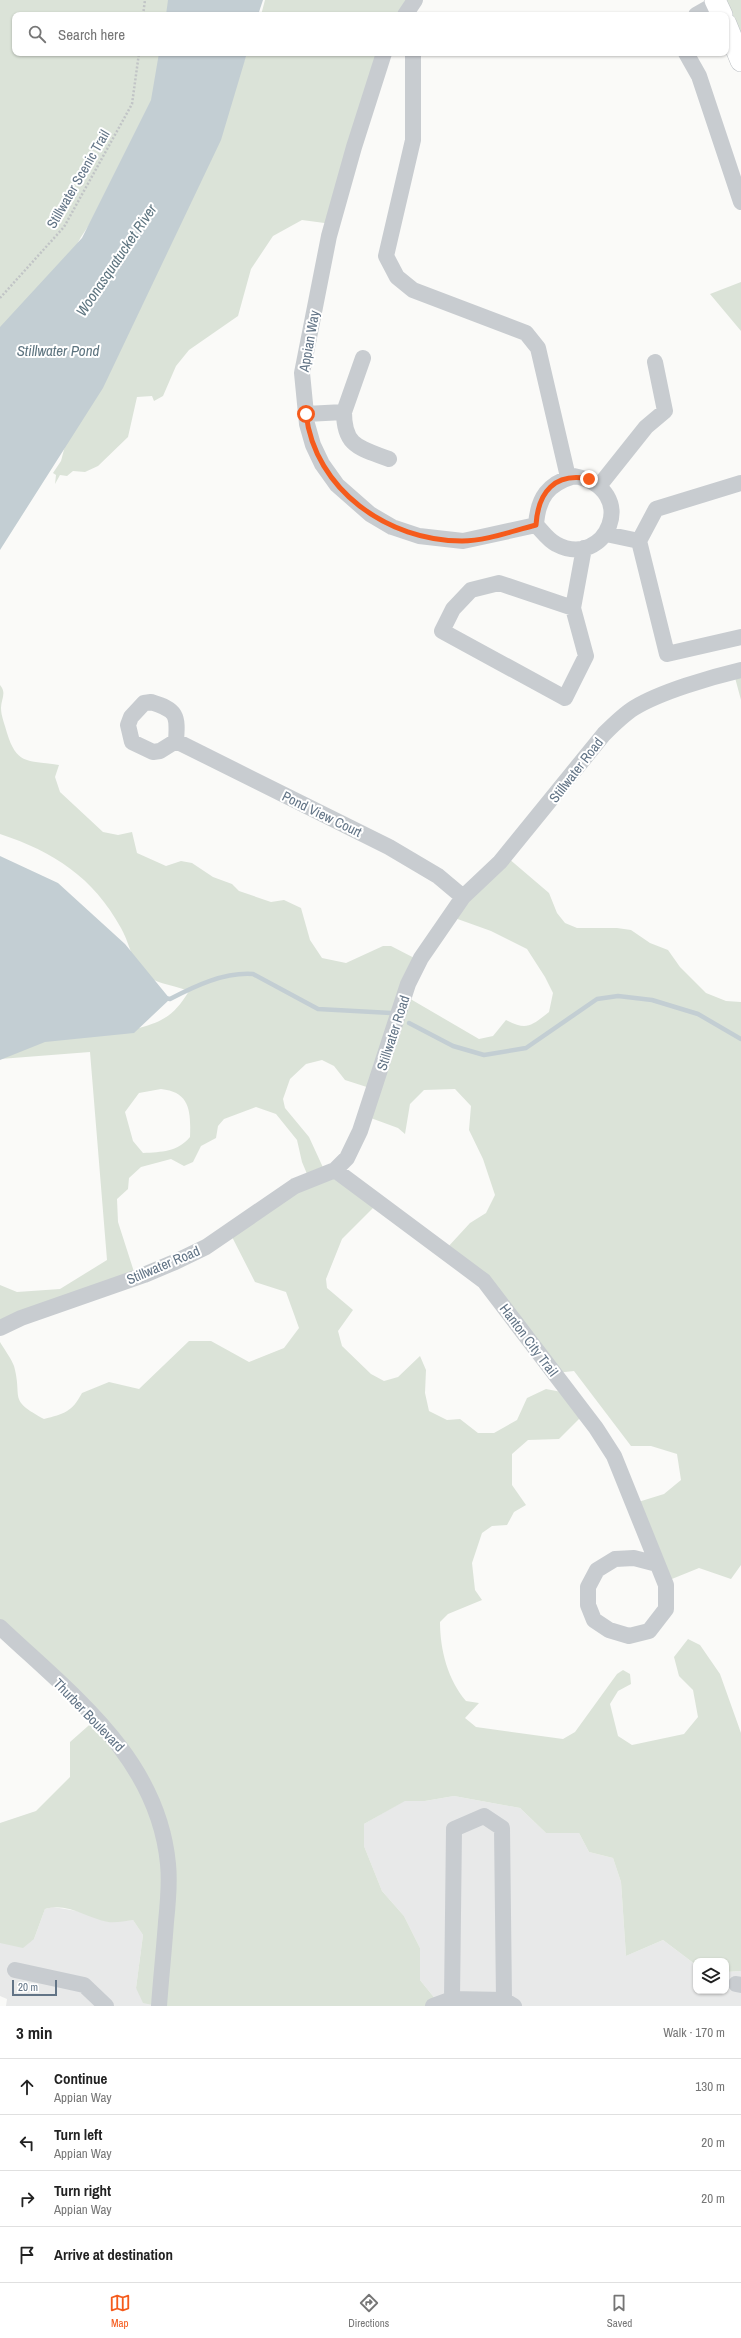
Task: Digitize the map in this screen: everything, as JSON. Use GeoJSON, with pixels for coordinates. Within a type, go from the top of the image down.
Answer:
{"type":"FeatureCollection","features":[{"type":"Feature","properties":{"kind":"main road"},"geometry":{"type":"LineString","coordinates":[[729,31],[741,60]]}},
{"type":"Feature","properties":{"kind":"street"},"geometry":{"type":"LineString","coordinates":[[703,12],[718,6]]}},
{"type":"Feature","properties":{"kind":"street","name":"Appian Way"},"geometry":{"type":"LineString","coordinates":[[383,56],[354,147],[326,252],[302,373],[306,414],[313,445],[322,464],[337,485],[370,514],[392,527],[419,536],[463,541],[536,525]]}},
{"type":"Feature","properties":{"kind":"street"},"geometry":{"type":"LineString","coordinates":[[413,56],[413,140],[386,256],[397,277],[413,290],[526,332],[534,340],[538,348],[568,477]]}},
{"type":"Feature","properties":{"kind":"street"},"geometry":{"type":"LineString","coordinates":[[688,56],[699,76],[741,202]]}},
{"type":"Feature","properties":{"kind":"street"},"geometry":{"type":"LineString","coordinates":[[363,358],[344,412],[344,428],[348,438],[360,448],[389,459]]}},
{"type":"Feature","properties":{"kind":"street"},"geometry":{"type":"LineString","coordinates":[[599,486],[646,427],[665,411],[655,362]]}},
{"type":"Feature","properties":{"kind":"street"},"geometry":{"type":"LineString","coordinates":[[306,414],[344,412]]}},
{"type":"Feature","properties":{"kind":"street"},"geometry":{"type":"LineString","coordinates":[[574,476],[589,479],[599,486],[607,496],[611,506],[611,521],[606,534],[597,543],[584,548],[570,548],[556,544],[536,525],[541,501],[550,486],[568,477],[574,476]]}},
{"type":"Feature","properties":{"kind":"street"},"geometry":{"type":"LineString","coordinates":[[741,484],[656,509],[639,541],[667,654],[741,636]]}},
{"type":"Feature","properties":{"kind":"street"},"geometry":{"type":"LineString","coordinates":[[606,534],[639,541]]}},
{"type":"Feature","properties":{"kind":"street"},"geometry":{"type":"LineString","coordinates":[[573,608],[499,583],[471,590],[453,609],[442,631],[565,698],[586,656],[573,608],[584,548]]}},
{"type":"Feature","properties":{"kind":"street","name":"Stillwater Road"},"geometry":{"type":"LineString","coordinates":[[0,1328],[22,1318],[144,1275],[206,1247],[295,1186],[334,1170],[347,1158],[360,1131],[408,984],[421,958],[463,897],[500,862],[600,739],[618,720],[635,708],[671,692],[741,670]]}},
{"type":"Feature","properties":{"kind":"street","name":"Pond View Court"},"geometry":{"type":"LineString","coordinates":[[176,741],[389,847],[438,876],[463,897]]}},
{"type":"Feature","properties":{"kind":"street","name":"Hanton City Trail"},"geometry":{"type":"LineString","coordinates":[[334,1170],[484,1281],[596,1428],[614,1456],[656,1564]]}},
{"type":"Feature","properties":{"kind":"street"},"geometry":{"type":"LineString","coordinates":[[634,1558],[656,1564],[666,1585],[666,1609],[649,1631],[629,1636],[609,1630],[594,1620],[588,1605],[588,1587],[598,1570],[615,1559],[634,1558]]}},
{"type":"Feature","properties":{"kind":"street","name":"Thurber Boulevard"},"geometry":{"type":"LineString","coordinates":[[0,1627],[100,1722],[136,1768],[155,1803],[160,1817],[169,1865],[168,1896],[158,2006]]}},
{"type":"Feature","properties":{"kind":"street"},"geometry":{"type":"LineString","coordinates":[[433,2006],[452,1999],[509,2003],[502,1828],[484,1816],[454,1829],[452,1999]]}},
{"type":"Feature","properties":{"kind":"street"},"geometry":{"type":"LineString","coordinates":[[15,1970],[84,1985],[106,2006]]}},
{"type":"Feature","properties":{"kind":"path"},"geometry":{"type":"LineString","coordinates":[[143,12],[145,0]]}},
{"type":"Feature","properties":{"kind":"path","name":"Stillwater Scenic Trail"},"geometry":{"type":"LineString","coordinates":[[0,298],[64,227],[132,104],[138,56]]}},
{"type":"Feature","properties":{"kind":"shaded area"},"geometry":{"type":"Polygon","coordinates":[[[0,0],[175,0],[173,12],[12,12],[12,56],[167,56],[144,128],[117,183],[81,237],[58,279],[0,335],[0,0]]]}},
{"type":"Feature","properties":{"kind":"shaded area"},"geometry":{"type":"Polygon","coordinates":[[[265,0],[418,0],[410,12],[262,12],[265,0]]]}},
{"type":"Feature","properties":{"kind":"shaded area"},"geometry":{"type":"Polygon","coordinates":[[[712,0],[741,0],[741,72],[729,42],[729,12],[717,12],[712,0]]]}},
{"type":"Feature","properties":{"kind":"shaded area"},"geometry":{"type":"Polygon","coordinates":[[[246,56],[385,56],[332,224],[302,220],[273,236],[251,269],[238,316],[189,350],[176,366],[163,396],[154,401],[152,396],[137,397],[128,437],[98,466],[85,472],[73,471],[67,476],[60,475],[55,484],[56,475],[53,473],[61,461],[66,442],[236,83],[246,56]]]}},
{"type":"Feature","properties":{"kind":"shaded area"},"geometry":{"type":"Polygon","coordinates":[[[741,282],[741,331],[710,294],[741,282]]]}},
{"type":"Feature","properties":{"kind":"shaded area"},"geometry":{"type":"Polygon","coordinates":[[[741,672],[741,700],[734,674],[741,672]]]}},
{"type":"Feature","properties":{"kind":"shaded area"},"geometry":{"type":"Polygon","coordinates":[[[0,685],[3,691],[1,708],[2,717],[11,744],[15,751],[26,760],[59,765],[55,777],[60,792],[103,832],[118,835],[132,832],[137,853],[166,866],[181,861],[192,863],[213,877],[232,884],[239,891],[271,902],[284,900],[301,908],[310,940],[322,958],[346,963],[383,946],[391,946],[422,962],[407,997],[479,1039],[493,1036],[506,1020],[524,1026],[538,1021],[549,1012],[553,993],[545,977],[527,949],[491,931],[452,917],[508,858],[549,893],[557,913],[565,923],[577,928],[617,928],[631,930],[650,943],[668,950],[680,967],[706,993],[726,1001],[741,1002],[741,1565],[731,1579],[699,1568],[662,1583],[635,1503],[664,1494],[681,1480],[677,1454],[651,1446],[631,1446],[574,1371],[556,1373],[447,1248],[470,1223],[486,1213],[495,1195],[483,1159],[469,1130],[471,1106],[455,1089],[424,1090],[410,1104],[405,1134],[398,1128],[368,1117],[376,1090],[345,1080],[334,1066],[322,1060],[306,1064],[290,1079],[283,1099],[285,1108],[309,1137],[326,1174],[377,1204],[342,1239],[326,1279],[327,1288],[353,1310],[338,1331],[342,1346],[371,1374],[384,1381],[398,1377],[420,1356],[426,1370],[425,1393],[429,1411],[447,1420],[460,1419],[478,1433],[494,1433],[517,1420],[527,1398],[546,1389],[572,1394],[586,1412],[559,1439],[528,1440],[512,1454],[512,1485],[526,1505],[514,1512],[507,1525],[492,1526],[482,1533],[472,1563],[475,1590],[482,1600],[448,1614],[440,1622],[443,1654],[454,1684],[466,1701],[479,1703],[465,1718],[476,1727],[563,1739],[575,1732],[617,1674],[623,1670],[630,1674],[631,1684],[618,1691],[610,1704],[618,1736],[632,1745],[684,1734],[698,1717],[693,1690],[679,1676],[674,1657],[688,1639],[700,1645],[720,1674],[741,1733],[741,1971],[729,1972],[729,1958],[693,1958],[693,1963],[663,1940],[626,1956],[621,1882],[613,1858],[589,1852],[579,1833],[546,1833],[520,1808],[454,1796],[425,1801],[405,1801],[364,1824],[364,1846],[382,1891],[404,1916],[420,1948],[420,1980],[441,2006],[158,2006],[143,2003],[136,1988],[143,1935],[133,1920],[108,1922],[69,1909],[53,1907],[45,1909],[34,1939],[23,1948],[0,1943],[0,1823],[36,1811],[70,1777],[70,1742],[96,1719],[0,1626],[0,1342],[14,1366],[18,1397],[25,1407],[44,1419],[62,1414],[75,1404],[82,1393],[109,1382],[139,1389],[189,1341],[211,1341],[249,1362],[284,1348],[299,1328],[286,1292],[255,1282],[230,1233],[310,1181],[302,1162],[297,1140],[276,1114],[256,1107],[224,1119],[218,1126],[216,1138],[201,1146],[193,1162],[184,1166],[171,1159],[141,1167],[129,1178],[128,1189],[117,1199],[118,1222],[136,1278],[0,1331],[0,1285],[17,1292],[60,1289],[107,1260],[90,1052],[0,1059],[0,1033],[139,1028],[168,1016],[179,1006],[189,991],[155,981],[143,974],[137,966],[124,933],[98,894],[85,881],[55,858],[20,841],[0,834],[0,685]],[[161,1089],[139,1093],[125,1112],[133,1141],[143,1153],[169,1150],[180,1146],[190,1137],[189,1111],[187,1104],[178,1094],[161,1089]]]}},
{"type":"Feature","properties":{"kind":"shaded area"},"geometry":{"type":"Polygon","coordinates":[[[454,1796],[520,1808],[546,1833],[579,1833],[589,1852],[613,1858],[621,1882],[626,1956],[663,1940],[693,1963],[693,1994],[729,1994],[729,1972],[741,1971],[741,2006],[441,2006],[420,1980],[420,1948],[404,1916],[382,1891],[364,1846],[364,1824],[404,1801],[425,1801],[454,1796]]]}},
{"type":"Feature","properties":{"kind":"shaded area"},"geometry":{"type":"Polygon","coordinates":[[[53,1907],[77,1911],[109,1922],[133,1920],[143,1935],[136,1988],[158,2006],[6,2006],[7,1999],[0,1996],[0,1943],[34,1939],[45,1909],[53,1907]]]}},
{"type":"Feature","properties":{"kind":"water"},"geometry":{"type":"Polygon","coordinates":[[[168,0],[263,0],[259,12],[166,12],[168,0]]]}},
{"type":"Feature","properties":{"kind":"water","name":"Stillwater Pond"},"geometry":{"type":"Polygon","coordinates":[[[158,56],[246,56],[221,140],[103,388],[0,550],[0,327],[82,238],[151,100],[158,56]]]}},
{"type":"Feature","properties":{"kind":"water"},"geometry":{"type":"Polygon","coordinates":[[[0,856],[58,883],[125,944],[170,999],[134,1033],[45,1042],[0,1060],[0,856]]]}},
{"type":"Feature","properties":{"kind":"waterway"},"geometry":{"type":"LineString","coordinates":[[165,998],[170,999],[189,989],[231,975],[253,974],[318,1009],[391,1013]]}},
{"type":"Feature","properties":{"kind":"waterway"},"geometry":{"type":"LineString","coordinates":[[409,1023],[453,1046],[484,1055],[526,1048],[597,999],[618,996],[652,1000],[698,1014],[741,1039]]}},
{"type":"Feature","properties":{"kind":"route"},"geometry":{"type":"LineString","coordinates":[[306,414],[307,424],[313,445],[322,464],[337,485],[370,514],[392,527],[419,536],[441,540],[463,541],[497,535],[536,525],[536,518],[541,501],[550,486],[559,480],[574,476],[589,479]]}},
{"type":"Feature","properties":{"kind":"water label","name":"Woonasquatucket River"},"geometry":{"type":"Point","coordinates":[116,260]}}]}
